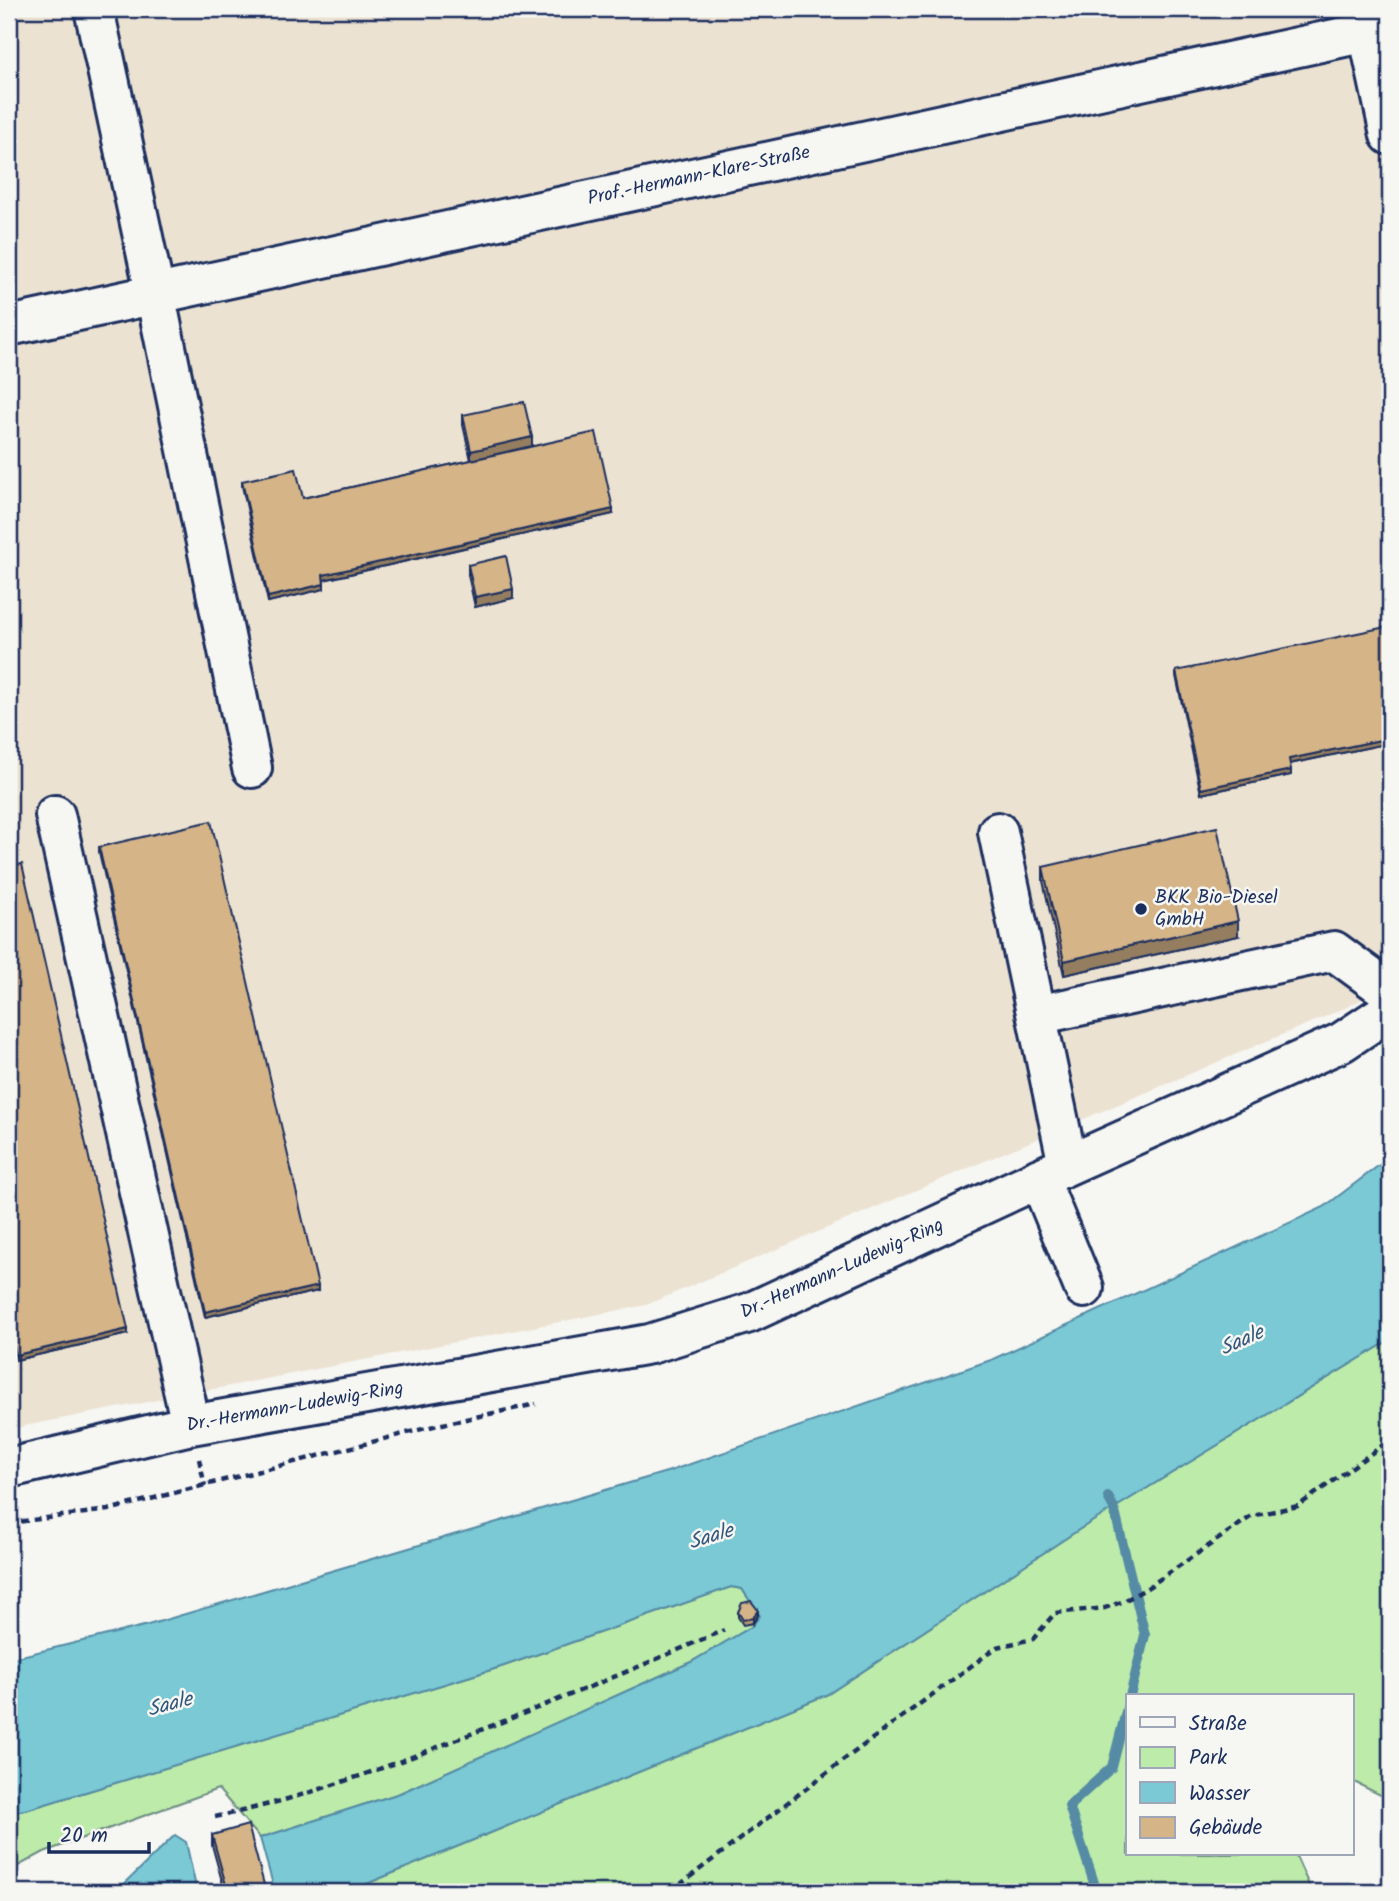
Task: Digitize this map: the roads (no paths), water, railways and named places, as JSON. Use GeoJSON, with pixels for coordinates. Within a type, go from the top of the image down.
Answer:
{"type":"FeatureCollection","features":[{"type":"Feature","properties":{"kind":"street"},"geometry":{"type":"LineString","coordinates":[[94,9],[252,768]]}},
{"type":"Feature","properties":{"kind":"street"},"geometry":{"type":"LineString","coordinates":[[1379,29],[1390,135]]}},
{"type":"Feature","properties":{"kind":"street","name":"Prof.-Hermann-Klare-Straße"},"geometry":{"type":"LineString","coordinates":[[9,326],[1379,29]]}},
{"type":"Feature","properties":{"kind":"street"},"geometry":{"type":"LineString","coordinates":[[55,815],[191,1425]]}},
{"type":"Feature","properties":{"kind":"street"},"geometry":{"type":"LineString","coordinates":[[998,832],[1037,1014],[1054,1172],[1084,1288]]}},
{"type":"Feature","properties":{"kind":"street"},"geometry":{"type":"LineString","coordinates":[[1037,1014],[1335,951],[1390,992]]}},
{"type":"Feature","properties":{"kind":"street","name":"Dr.-Hermann-Ludewig-Ring"},"geometry":{"type":"LineString","coordinates":[[9,1468],[191,1425],[650,1344],[749,1313],[1342,1042],[1390,1010]]}},
{"type":"Feature","properties":{"kind":"water","name":"Saale"},"geometry":{"type":"Polygon","coordinates":[[[1390,1157],[1390,1340],[1080,1529],[828,1694],[347,1892],[275,1892],[260,1838],[400,1793],[691,1662],[751,1627],[760,1616],[742,1589],[731,1587],[501,1667],[9,1813],[9,1659],[148,1625],[670,1471],[991,1360],[1324,1207],[1390,1157]]]}},
{"type":"Feature","properties":{"kind":"water"},"geometry":{"type":"Polygon","coordinates":[[[175,1835],[186,1842],[197,1892],[116,1892],[175,1835]]]}},
{"type":"Feature","properties":{"kind":"waterway"},"geometry":{"type":"LineString","coordinates":[[1108,1497],[1114,1508],[1145,1635],[1130,1694]]}},
{"type":"Feature","properties":{"kind":"waterway"},"geometry":{"type":"LineString","coordinates":[[1097,1892],[1069,1806],[1112,1767],[1126,1712]]}},
{"type":"Feature","properties":{"kind":"place","name":"BKK Bio-Diesel GmbH"},"geometry":{"type":"Point","coordinates":[1141,909]}}]}
